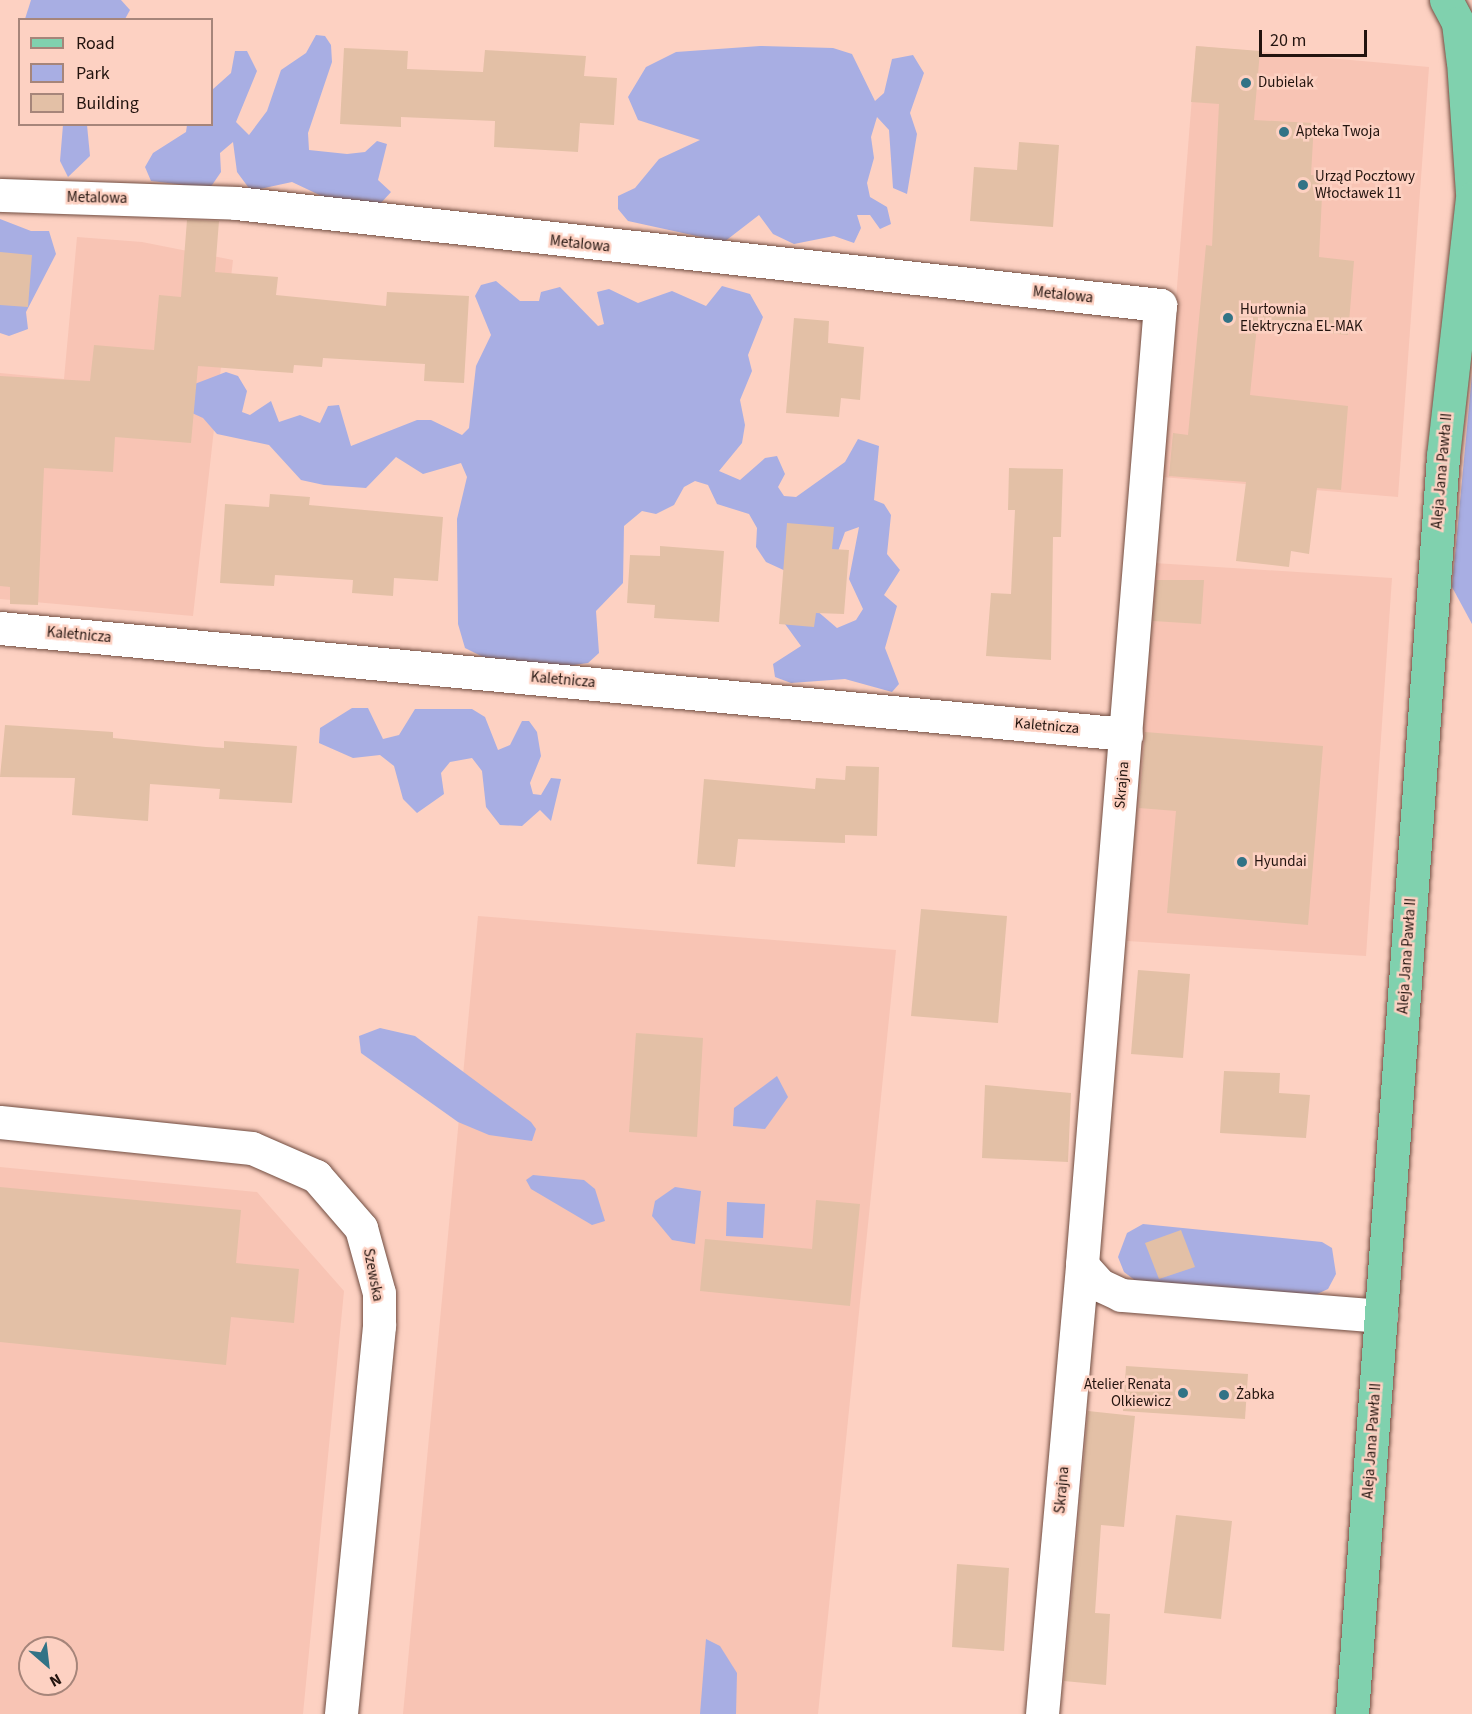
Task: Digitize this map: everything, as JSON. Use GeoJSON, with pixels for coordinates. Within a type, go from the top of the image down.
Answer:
{"type":"FeatureCollection","features":[{"type":"Feature","properties":{"kind":"main road"},"geometry":{"type":"LineString","coordinates":[[1446,0],[1461,42],[1472,193]]}},
{"type":"Feature","properties":{"kind":"main road"},"geometry":{"type":"LineString","coordinates":[[1462,0],[1472,3]]}},
{"type":"Feature","properties":{"kind":"main road","name":"Aleja Jana Pawła II"},"geometry":{"type":"LineString","coordinates":[[1352,1714],[1443,456],[1472,199]]}},
{"type":"Feature","properties":{"kind":"street","name":"Metalowa"},"geometry":{"type":"LineString","coordinates":[[0,195],[236,203],[1160,305]]}},
{"type":"Feature","properties":{"kind":"street","name":"Skrajna"},"geometry":{"type":"LineString","coordinates":[[1042,1714],[1082,1265],[1160,305]]}},
{"type":"Feature","properties":{"kind":"street","name":"Kaletnicza"},"geometry":{"type":"LineString","coordinates":[[0,628],[1126,734]]}},
{"type":"Feature","properties":{"kind":"street","name":"Szewska"},"geometry":{"type":"LineString","coordinates":[[0,1122],[252,1148],[316,1176],[361,1228],[379,1293],[379,1326],[341,1714]]}},
{"type":"Feature","properties":{"kind":"street"},"geometry":{"type":"LineString","coordinates":[[1082,1265],[1100,1285],[1120,1295],[1381,1316]]}},
{"type":"Feature","properties":{"kind":"shaded area"},"geometry":{"type":"Polygon","coordinates":[[[1196,46],[1429,67],[1398,497],[1162,477],[1196,46]]]}},
{"type":"Feature","properties":{"kind":"shaded area"},"geometry":{"type":"Polygon","coordinates":[[[77,237],[142,242],[233,260],[193,616],[0,599],[0,373],[64,379],[77,237]]]}},
{"type":"Feature","properties":{"kind":"shaded area"},"geometry":{"type":"Polygon","coordinates":[[[1154,563],[1392,578],[1366,956],[1127,941],[1154,563]]]}},
{"type":"Feature","properties":{"kind":"shaded area"},"geometry":{"type":"Polygon","coordinates":[[[478,916],[896,950],[818,1714],[403,1714],[478,916]]]}},
{"type":"Feature","properties":{"kind":"shaded area"},"geometry":{"type":"Polygon","coordinates":[[[0,1167],[257,1192],[344,1291],[303,1714],[0,1714],[0,1167]]]}},
{"type":"Feature","properties":{"kind":"green space"},"geometry":{"type":"Polygon","coordinates":[[[31,0],[121,0],[130,10],[126,18],[25,18],[31,0]]]}},
{"type":"Feature","properties":{"kind":"green space"},"geometry":{"type":"Polygon","coordinates":[[[316,35],[325,36],[331,45],[332,62],[308,133],[309,150],[347,154],[365,152],[377,141],[387,144],[378,180],[391,192],[380,204],[330,200],[292,182],[251,191],[237,172],[233,142],[220,153],[221,172],[210,188],[151,181],[145,167],[153,153],[186,132],[187,126],[213,126],[213,89],[231,73],[235,51],[247,51],[257,71],[236,122],[249,135],[267,111],[281,70],[306,53],[316,35]]]}},
{"type":"Feature","properties":{"kind":"green space"},"geometry":{"type":"Polygon","coordinates":[[[760,46],[833,48],[852,54],[875,101],[884,93],[892,59],[913,55],[924,73],[910,113],[917,134],[907,194],[893,188],[889,130],[877,117],[871,137],[874,158],[867,183],[870,197],[887,207],[891,224],[880,229],[870,215],[857,215],[861,228],[854,243],[834,236],[794,244],[773,234],[759,215],[724,242],[628,221],[618,209],[618,196],[635,188],[659,159],[700,140],[638,120],[628,97],[646,67],[676,52],[760,46]]]}},
{"type":"Feature","properties":{"kind":"green space"},"geometry":{"type":"Polygon","coordinates":[[[63,126],[87,126],[90,156],[68,177],[60,161],[63,126]]]}},
{"type":"Feature","properties":{"kind":"green space"},"geometry":{"type":"Polygon","coordinates":[[[0,219],[31,231],[49,231],[56,254],[26,312],[28,329],[9,336],[0,333],[0,219]]]}},
{"type":"Feature","properties":{"kind":"green space"},"geometry":{"type":"Polygon","coordinates":[[[496,281],[520,301],[539,301],[541,292],[560,287],[598,326],[604,324],[597,292],[609,289],[638,303],[672,291],[706,306],[722,286],[750,294],[763,317],[748,355],[752,371],[740,400],[745,425],[742,443],[719,471],[740,480],[765,458],[777,456],[785,474],[778,487],[784,496],[796,497],[845,462],[858,439],[879,446],[874,500],[884,504],[891,515],[887,554],[900,570],[884,595],[897,606],[885,648],[899,684],[892,692],[845,679],[791,683],[775,677],[773,664],[801,646],[785,624],[809,604],[837,628],[856,620],[863,609],[849,579],[859,527],[845,532],[837,554],[790,573],[766,562],[756,547],[757,528],[749,514],[717,504],[708,485],[695,481],[684,487],[674,505],[656,514],[642,511],[624,526],[623,583],[596,611],[599,653],[588,663],[567,666],[483,657],[465,648],[458,624],[457,519],[467,477],[461,463],[423,474],[396,457],[366,488],[324,485],[301,480],[269,445],[217,434],[203,418],[181,408],[179,390],[226,372],[238,376],[247,391],[242,412],[250,415],[271,401],[279,422],[300,415],[320,423],[328,406],[339,405],[351,446],[417,420],[431,420],[462,435],[469,428],[476,366],[491,335],[475,296],[481,285],[496,281]]]}},
{"type":"Feature","properties":{"kind":"green space"},"geometry":{"type":"Polygon","coordinates":[[[1472,374],[1472,624],[1452,587],[1472,374]]]}},
{"type":"Feature","properties":{"kind":"green space"},"geometry":{"type":"Polygon","coordinates":[[[352,708],[368,708],[383,739],[399,735],[415,709],[472,709],[485,717],[498,750],[510,745],[522,721],[529,721],[537,732],[541,756],[530,783],[533,794],[541,795],[551,778],[561,779],[551,821],[540,810],[522,826],[500,825],[486,807],[482,771],[472,758],[450,762],[441,773],[444,794],[417,813],[403,799],[394,766],[380,755],[353,758],[319,743],[320,728],[352,708]]]}},
{"type":"Feature","properties":{"kind":"green space"},"geometry":{"type":"Polygon","coordinates":[[[380,1028],[415,1036],[531,1122],[536,1129],[532,1141],[489,1135],[458,1122],[361,1053],[359,1036],[380,1028]]]}},
{"type":"Feature","properties":{"kind":"green space"},"geometry":{"type":"Polygon","coordinates":[[[777,1076],[788,1097],[765,1129],[733,1126],[734,1108],[777,1076]]]}},
{"type":"Feature","properties":{"kind":"green space"},"geometry":{"type":"Polygon","coordinates":[[[533,1175],[584,1180],[595,1189],[605,1221],[592,1225],[531,1189],[526,1180],[533,1175]]]}},
{"type":"Feature","properties":{"kind":"green space"},"geometry":{"type":"Polygon","coordinates":[[[675,1187],[701,1191],[695,1244],[672,1240],[652,1216],[655,1201],[675,1187]]]}},
{"type":"Feature","properties":{"kind":"green space"},"geometry":{"type":"Polygon","coordinates":[[[727,1202],[765,1204],[763,1238],[726,1236],[727,1202]]]}},
{"type":"Feature","properties":{"kind":"green space"},"geometry":{"type":"Polygon","coordinates":[[[1143,1224],[1322,1242],[1332,1248],[1336,1274],[1328,1289],[1313,1296],[1136,1281],[1124,1272],[1118,1257],[1127,1233],[1143,1224]]]}},
{"type":"Feature","properties":{"kind":"green space"},"geometry":{"type":"Polygon","coordinates":[[[706,1639],[720,1646],[737,1673],[736,1714],[700,1714],[706,1639]]]}},
{"type":"Feature","properties":{"kind":"building"},"geometry":{"type":"Polygon","coordinates":[[[1196,46],[1260,51],[1254,120],[1314,123],[1311,175],[1323,176],[1319,257],[1354,261],[1348,335],[1257,326],[1250,395],[1348,406],[1341,490],[1317,488],[1309,554],[1291,551],[1289,567],[1236,561],[1246,482],[1169,476],[1173,433],[1188,435],[1206,245],[1212,246],[1219,104],[1191,102],[1196,46]]]}},
{"type":"Feature","properties":{"kind":"building"},"geometry":{"type":"Polygon","coordinates":[[[344,48],[408,51],[407,69],[483,72],[485,50],[586,56],[584,76],[617,78],[614,125],[580,123],[578,152],[494,147],[495,121],[401,117],[401,127],[340,124],[344,48]]]}},
{"type":"Feature","properties":{"kind":"building"},"geometry":{"type":"Polygon","coordinates":[[[1019,142],[1059,145],[1053,227],[970,221],[974,167],[1017,170],[1019,142]]]}},
{"type":"Feature","properties":{"kind":"building"},"geometry":{"type":"Polygon","coordinates":[[[187,220],[219,221],[215,272],[278,277],[276,295],[386,306],[387,292],[469,296],[464,383],[424,381],[425,364],[323,358],[322,367],[294,365],[293,373],[198,366],[191,443],[115,437],[113,472],[44,468],[38,605],[10,604],[10,587],[0,586],[0,376],[90,381],[94,345],[154,350],[159,295],[181,297],[187,220]]]}},
{"type":"Feature","properties":{"kind":"building"},"geometry":{"type":"Polygon","coordinates":[[[0,252],[32,255],[28,307],[0,305],[0,252]]]}},
{"type":"Feature","properties":{"kind":"building"},"geometry":{"type":"Polygon","coordinates":[[[794,318],[829,321],[828,343],[864,347],[860,400],[841,398],[839,417],[786,413],[794,318]]]}},
{"type":"Feature","properties":{"kind":"building"},"geometry":{"type":"Polygon","coordinates":[[[1009,468],[1063,469],[1061,537],[1053,537],[1051,660],[986,656],[991,593],[1011,594],[1015,510],[1008,510],[1009,468]]]}},
{"type":"Feature","properties":{"kind":"building"},"geometry":{"type":"Polygon","coordinates":[[[270,494],[310,497],[309,505],[443,517],[438,581],[394,578],[393,596],[352,593],[353,580],[275,575],[274,586],[220,583],[225,504],[269,507],[270,494]]]}},
{"type":"Feature","properties":{"kind":"building"},"geometry":{"type":"Polygon","coordinates":[[[787,523],[834,527],[832,549],[849,550],[844,614],[816,613],[814,627],[779,624],[787,523]]]}},
{"type":"Feature","properties":{"kind":"building"},"geometry":{"type":"Polygon","coordinates":[[[660,546],[724,551],[719,622],[654,618],[655,605],[627,603],[630,555],[660,556],[660,546]]]}},
{"type":"Feature","properties":{"kind":"building"},"geometry":{"type":"Polygon","coordinates":[[[1156,580],[1204,580],[1201,624],[1153,621],[1156,580]]]}},
{"type":"Feature","properties":{"kind":"building"},"geometry":{"type":"Polygon","coordinates":[[[5,725],[113,732],[113,738],[206,747],[224,748],[224,741],[297,746],[292,803],[219,799],[220,789],[150,784],[148,821],[72,815],[75,778],[0,777],[5,725]]]}},
{"type":"Feature","properties":{"kind":"building","name":"Hyundai"},"geometry":{"type":"Polygon","coordinates":[[[1145,732],[1323,746],[1308,925],[1167,913],[1176,811],[1139,808],[1145,732]]]}},
{"type":"Feature","properties":{"kind":"building"},"geometry":{"type":"Polygon","coordinates":[[[846,766],[879,767],[877,836],[845,835],[845,843],[738,839],[735,867],[697,864],[704,779],[815,789],[816,778],[845,780],[846,766]]]}},
{"type":"Feature","properties":{"kind":"building"},"geometry":{"type":"Polygon","coordinates":[[[921,909],[1007,916],[998,1023],[911,1016],[921,909]]]}},
{"type":"Feature","properties":{"kind":"building"},"geometry":{"type":"Polygon","coordinates":[[[1138,970],[1190,974],[1183,1058],[1131,1054],[1138,970]]]}},
{"type":"Feature","properties":{"kind":"building"},"geometry":{"type":"Polygon","coordinates":[[[636,1033],[703,1038],[697,1137],[629,1132],[636,1033]]]}},
{"type":"Feature","properties":{"kind":"building"},"geometry":{"type":"Polygon","coordinates":[[[1224,1071],[1280,1073],[1279,1093],[1310,1095],[1306,1138],[1220,1133],[1224,1071]]]}},
{"type":"Feature","properties":{"kind":"building"},"geometry":{"type":"Polygon","coordinates":[[[985,1085],[1071,1093],[1068,1162],[982,1158],[985,1085]]]}},
{"type":"Feature","properties":{"kind":"building"},"geometry":{"type":"Polygon","coordinates":[[[0,1187],[241,1210],[236,1263],[299,1269],[294,1323],[231,1317],[226,1365],[0,1342],[0,1187]]]}},
{"type":"Feature","properties":{"kind":"building"},"geometry":{"type":"Polygon","coordinates":[[[816,1200],[860,1204],[850,1306],[700,1291],[705,1239],[812,1249],[816,1200]]]}},
{"type":"Feature","properties":{"kind":"building"},"geometry":{"type":"Polygon","coordinates":[[[1181,1230],[1195,1267],[1159,1279],[1145,1243],[1181,1230]]]}},
{"type":"Feature","properties":{"kind":"building"},"geometry":{"type":"Polygon","coordinates":[[[1126,1366],[1248,1374],[1245,1419],[1123,1411],[1126,1366]]]}},
{"type":"Feature","properties":{"kind":"building"},"geometry":{"type":"Polygon","coordinates":[[[1088,1411],[1135,1416],[1124,1527],[1101,1525],[1095,1613],[1110,1614],[1106,1685],[1064,1681],[1088,1411]]]}},
{"type":"Feature","properties":{"kind":"building"},"geometry":{"type":"Polygon","coordinates":[[[1176,1515],[1232,1521],[1221,1619],[1164,1613],[1176,1515]]]}},
{"type":"Feature","properties":{"kind":"building"},"geometry":{"type":"Polygon","coordinates":[[[957,1564],[1009,1568],[1004,1651],[952,1647],[957,1564]]]}},
{"type":"Feature","properties":{"kind":"place","name":"Dubielak"},"geometry":{"type":"Point","coordinates":[1246,83]}},
{"type":"Feature","properties":{"kind":"place","name":"Apteka Twoja"},"geometry":{"type":"Point","coordinates":[1284,132]}},
{"type":"Feature","properties":{"kind":"place","name":"Urząd Pocztowy Włocławek 11"},"geometry":{"type":"Point","coordinates":[1303,185]}},
{"type":"Feature","properties":{"kind":"place","name":"Hurtownia Elektryczna EL-MAK"},"geometry":{"type":"Point","coordinates":[1228,318]}},
{"type":"Feature","properties":{"kind":"place","name":"Hyundai"},"geometry":{"type":"Point","coordinates":[1242,862]}},
{"type":"Feature","properties":{"kind":"place","name":"Atelier Renata Olkiewicz"},"geometry":{"type":"Point","coordinates":[1183,1393]}},
{"type":"Feature","properties":{"kind":"place","name":"Żabka"},"geometry":{"type":"Point","coordinates":[1224,1395]}}]}
